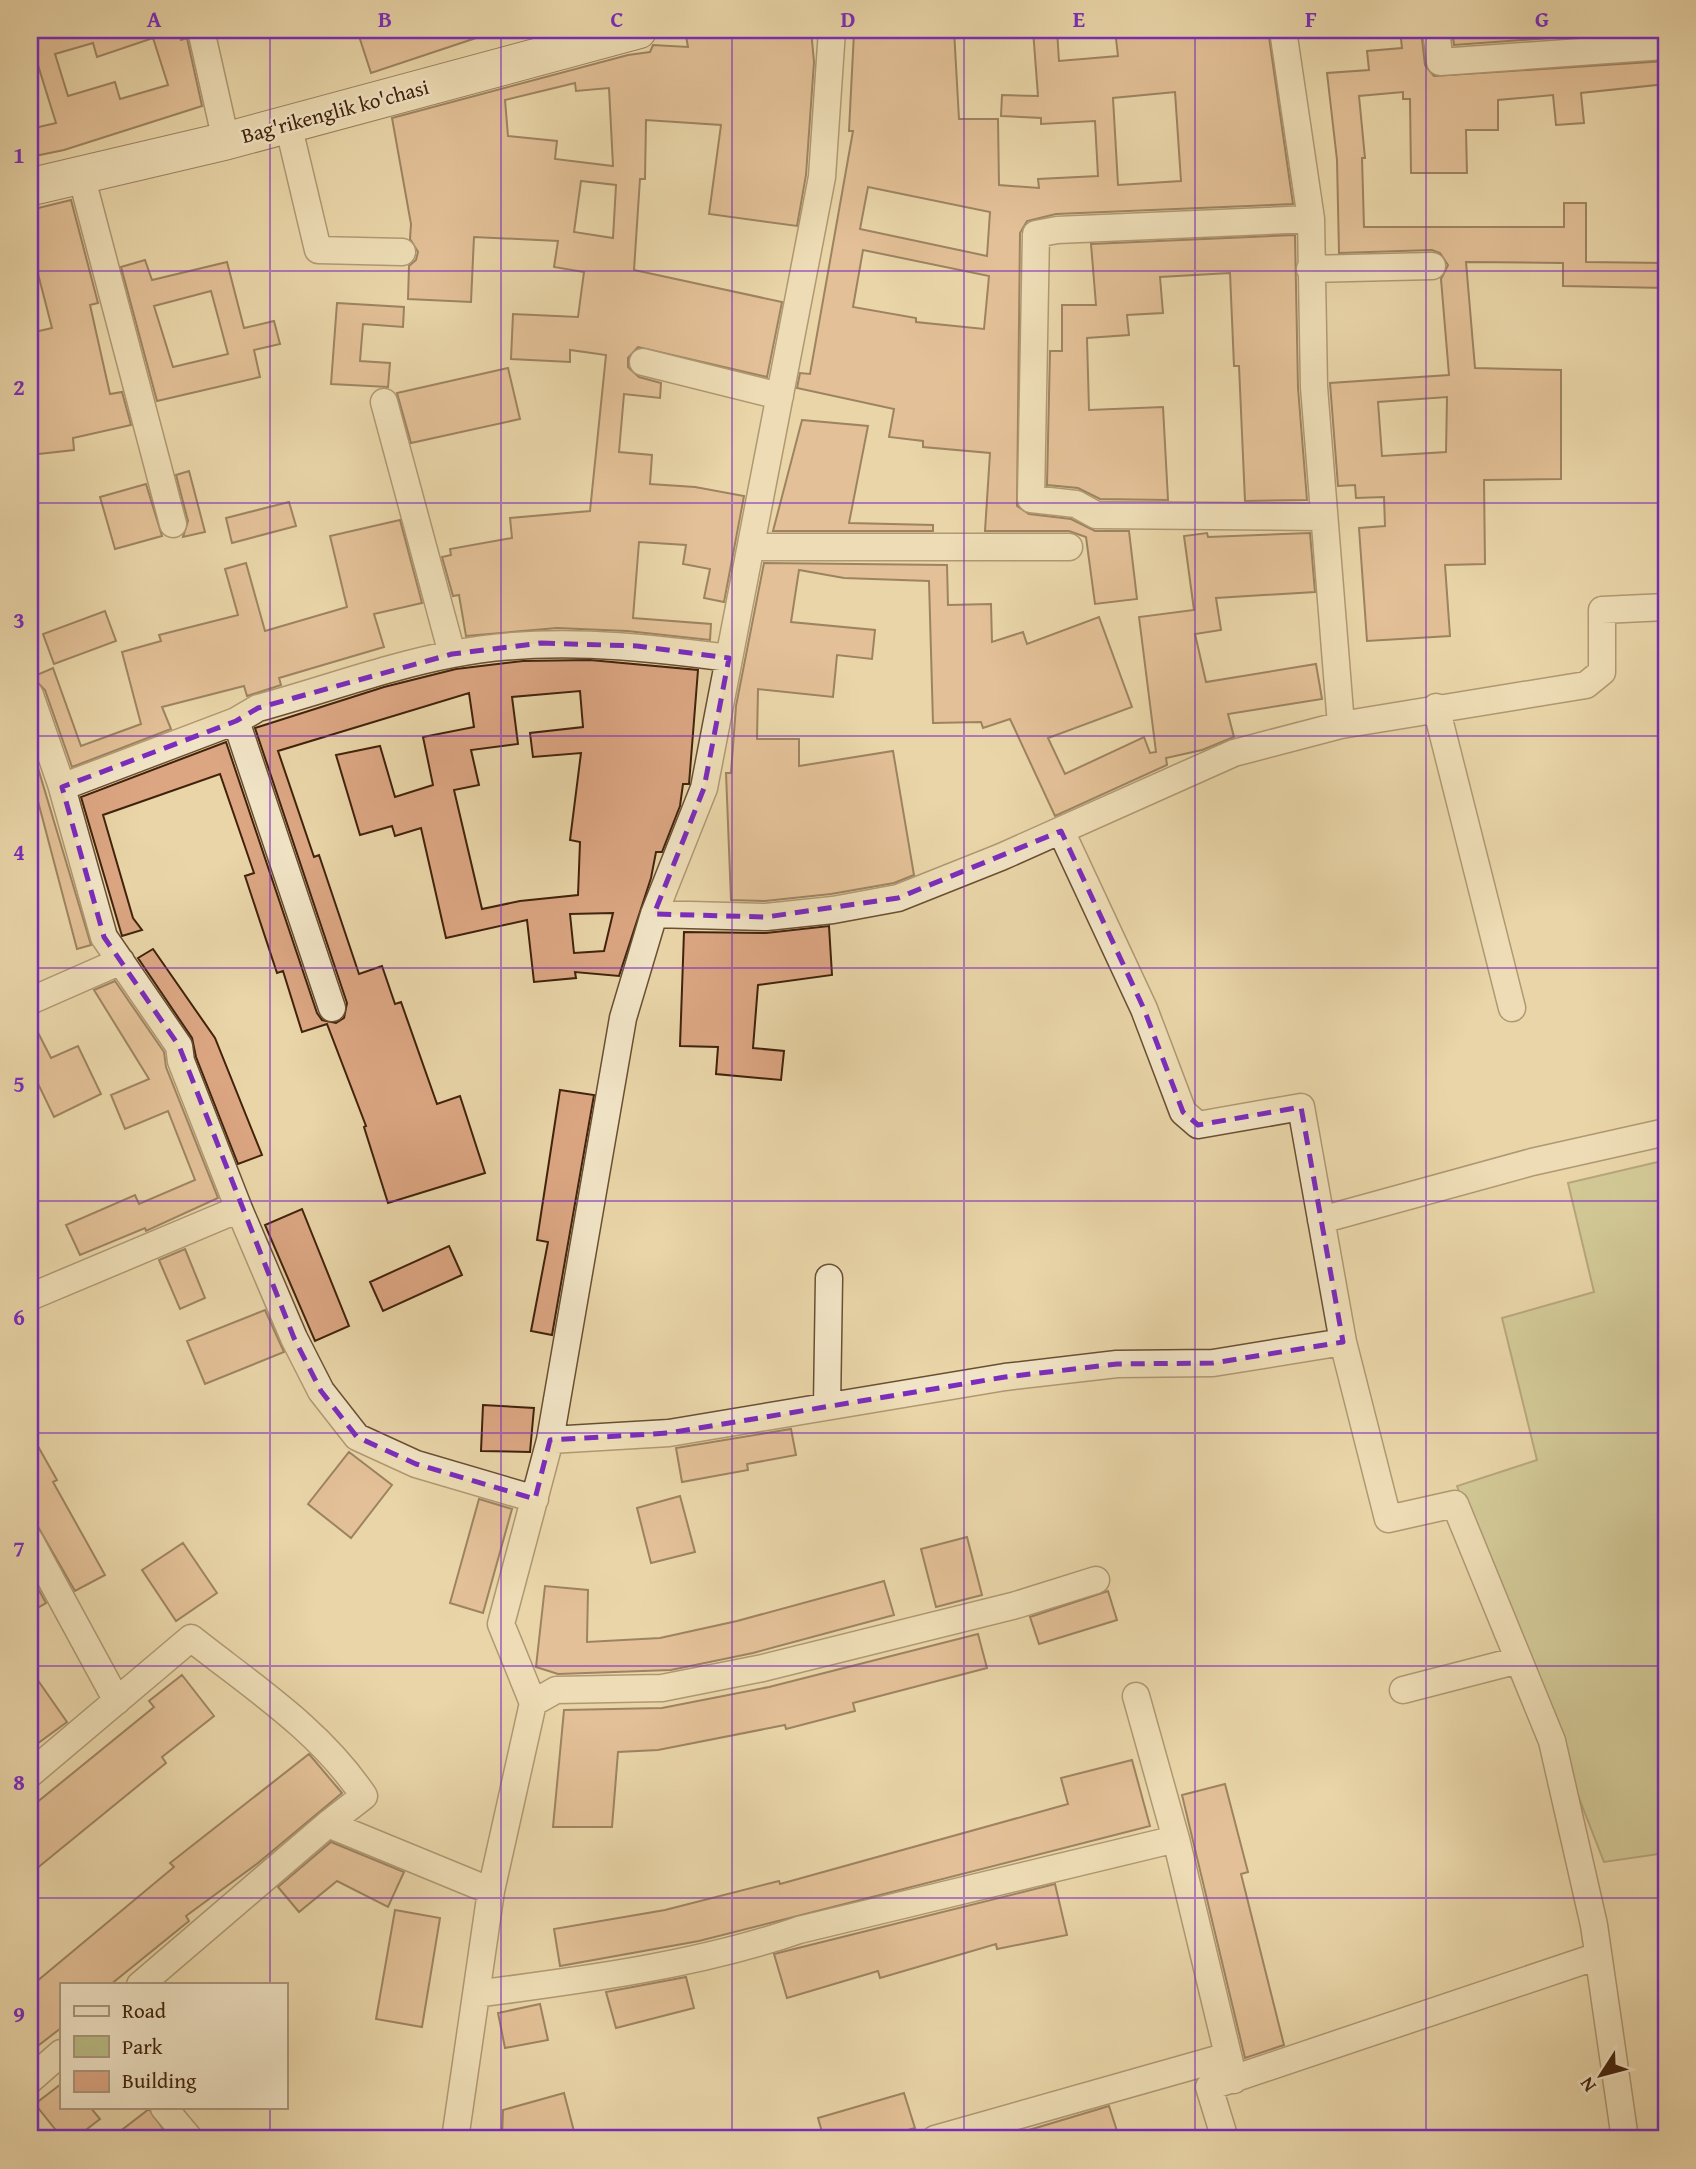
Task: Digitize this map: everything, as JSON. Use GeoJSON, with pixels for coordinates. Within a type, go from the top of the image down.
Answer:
{"type":"FeatureCollection","features":[{"type":"Feature","properties":{"kind":"main road","name":"Bag'rikenglik ko'chasi"},"geometry":{"type":"LineString","coordinates":[[30,187],[226,141],[623,31]]}},
{"type":"Feature","properties":{"kind":"street"},"geometry":{"type":"LineString","coordinates":[[201,30],[226,141]]}},
{"type":"Feature","properties":{"kind":"street"},"geometry":{"type":"LineString","coordinates":[[456,2139],[491,1891],[533,1703],[501,1624],[550,1440],[623,1018],[654,914],[704,788],[822,177],[832,30]]}},
{"type":"Feature","properties":{"kind":"street"},"geometry":{"type":"LineString","coordinates":[[1283,30],[1311,219],[1314,387],[1341,725]]}},
{"type":"Feature","properties":{"kind":"street"},"geometry":{"type":"LineString","coordinates":[[1436,30],[1440,62],[1664,46]]}},
{"type":"Feature","properties":{"kind":"street"},"geometry":{"type":"LineString","coordinates":[[288,124],[318,250],[402,252]]}},
{"type":"Feature","properties":{"kind":"street"},"geometry":{"type":"LineString","coordinates":[[81,175],[173,524]]}},
{"type":"Feature","properties":{"kind":"street"},"geometry":{"type":"LineString","coordinates":[[1311,219],[1057,230],[1036,234],[1031,499],[1076,504],[1096,516],[1324,517]]}},
{"type":"Feature","properties":{"kind":"street"},"geometry":{"type":"LineString","coordinates":[[1310,269],[1432,266]]}},
{"type":"Feature","properties":{"kind":"street"},"geometry":{"type":"LineString","coordinates":[[643,362],[780,396]]}},
{"type":"Feature","properties":{"kind":"street"},"geometry":{"type":"LineString","coordinates":[[384,402],[452,654]]}},
{"type":"Feature","properties":{"kind":"street"},"geometry":{"type":"LineString","coordinates":[[751,547],[1069,547]]}},
{"type":"Feature","properties":{"kind":"street"},"geometry":{"type":"LineString","coordinates":[[654,914],[766,916],[833,910],[898,898],[1061,831],[1234,753],[1341,725],[1436,707],[1586,685],[1602,672],[1602,610],[1666,607]]}},
{"type":"Feature","properties":{"kind":"street"},"geometry":{"type":"LineString","coordinates":[[62,787],[236,722],[258,708],[452,654],[541,643],[637,646],[729,658]]}},
{"type":"Feature","properties":{"kind":"street"},"geometry":{"type":"LineString","coordinates":[[30,695],[62,787],[104,937],[179,1046],[181,1061],[239,1209],[321,1391],[357,1437],[416,1464],[534,1499]]}},
{"type":"Feature","properties":{"kind":"street"},"geometry":{"type":"LineString","coordinates":[[1436,707],[1512,1008]]}},
{"type":"Feature","properties":{"kind":"street"},"geometry":{"type":"LineString","coordinates":[[236,722],[332,1008]]}},
{"type":"Feature","properties":{"kind":"street"},"geometry":{"type":"LineString","coordinates":[[1061,831],[1144,1009],[1183,1112],[1198,1125],[1301,1107],[1343,1342],[1388,1519],[1455,1504],[1552,1741],[1598,1956],[1625,2139]]}},
{"type":"Feature","properties":{"kind":"street"},"geometry":{"type":"LineString","coordinates":[[30,1002],[121,961]]}},
{"type":"Feature","properties":{"kind":"street"},"geometry":{"type":"LineString","coordinates":[[1321,1220],[1532,1162],[1666,1132]]}},
{"type":"Feature","properties":{"kind":"street"},"geometry":{"type":"LineString","coordinates":[[30,1297],[239,1209]]}},
{"type":"Feature","properties":{"kind":"street"},"geometry":{"type":"LineString","coordinates":[[827,1406],[829,1278]]}},
{"type":"Feature","properties":{"kind":"street"},"geometry":{"type":"LineString","coordinates":[[550,1440],[669,1433],[1005,1377],[1117,1364],[1213,1363],[1343,1342]]}},
{"type":"Feature","properties":{"kind":"street"},"geometry":{"type":"LineString","coordinates":[[30,1541],[117,1701]]}},
{"type":"Feature","properties":{"kind":"street"},"geometry":{"type":"LineString","coordinates":[[533,1703],[556,1690],[662,1688],[763,1668],[1016,1605],[1096,1580]]}},
{"type":"Feature","properties":{"kind":"street"},"geometry":{"type":"LineString","coordinates":[[30,1774],[191,1638],[314,1734],[353,1779],[364,1796],[142,1983]]}},
{"type":"Feature","properties":{"kind":"street"},"geometry":{"type":"LineString","coordinates":[[1403,1690],[1519,1660]]}},
{"type":"Feature","properties":{"kind":"street"},"geometry":{"type":"LineString","coordinates":[[1136,1696],[1176,1839],[1231,2068]]}},
{"type":"Feature","properties":{"kind":"street"},"geometry":{"type":"LineString","coordinates":[[328,1824],[491,1891]]}},
{"type":"Feature","properties":{"kind":"street"},"geometry":{"type":"LineString","coordinates":[[476,1994],[585,1980],[766,1942],[799,1930],[1176,1839]]}},
{"type":"Feature","properties":{"kind":"street"},"geometry":{"type":"LineString","coordinates":[[935,2139],[1231,2068],[1598,1956]]}},
{"type":"Feature","properties":{"kind":"street"},"geometry":{"type":"LineString","coordinates":[[30,2080],[60,2054]]}},
{"type":"Feature","properties":{"kind":"street"},"geometry":{"type":"LineString","coordinates":[[1225,2139],[1209,2087],[1231,2068]]}},
{"type":"Feature","properties":{"kind":"street"},"geometry":{"type":"LineString","coordinates":[[166,2110],[190,2139]]}},
{"type":"Feature","properties":{"kind":"highlighted area"},"geometry":{"type":"Polygon","coordinates":[[[541,643],[637,646],[729,658],[704,788],[654,914],[766,917],[898,898],[1061,831],[1144,1009],[1183,1112],[1198,1125],[1301,1107],[1343,1342],[1213,1363],[1117,1364],[1005,1377],[669,1433],[550,1440],[535,1499],[416,1464],[357,1437],[321,1391],[294,1338],[179,1046],[104,937],[62,787],[236,721],[258,708],[452,654],[541,643]]]}},
{"type":"Feature","properties":{"kind":"green space"},"geometry":{"type":"Polygon","coordinates":[[[1666,1160],[1666,1853],[1604,1862],[1457,1486],[1537,1460],[1502,1318],[1594,1292],[1568,1183],[1666,1160]]]}},
{"type":"Feature","properties":{"kind":"building"},"geometry":{"type":"Polygon","coordinates":[[[30,30],[178,30],[181,40],[187,38],[202,106],[64,150],[30,157],[30,129],[56,123],[36,59],[30,60],[30,30]],[[153,38],[97,57],[93,43],[55,54],[68,96],[115,82],[120,99],[168,85],[153,38]]]}},
{"type":"Feature","properties":{"kind":"building"},"geometry":{"type":"Polygon","coordinates":[[[357,30],[490,30],[491,33],[371,73],[357,30]]]}},
{"type":"Feature","properties":{"kind":"building"},"geometry":{"type":"Polygon","coordinates":[[[721,30],[811,30],[814,62],[806,175],[797,226],[709,214],[721,125],[646,120],[645,179],[640,179],[634,270],[782,302],[767,377],[638,347],[628,358],[628,367],[639,377],[661,383],[660,398],[624,394],[619,452],[652,455],[650,484],[695,487],[744,496],[724,602],[704,598],[710,569],[683,564],[686,545],[639,542],[633,618],[711,624],[710,640],[627,631],[557,628],[466,636],[459,595],[453,596],[442,557],[451,555],[450,549],[512,538],[510,518],[590,511],[606,355],[570,350],[570,362],[511,359],[513,314],[578,317],[584,272],[554,267],[558,241],[474,237],[471,302],[408,299],[409,266],[416,260],[418,252],[410,239],[411,224],[392,118],[628,55],[650,52],[653,45],[688,47],[686,36],[721,30]],[[575,83],[505,100],[508,136],[557,141],[555,159],[613,166],[609,88],[576,91],[575,83]],[[581,181],[574,232],[613,238],[616,185],[581,181]]]}},
{"type":"Feature","properties":{"kind":"building"},"geometry":{"type":"Polygon","coordinates":[[[954,30],[959,119],[998,119],[999,185],[1039,188],[1038,179],[1098,176],[1095,121],[1041,124],[1041,118],[1001,116],[1002,95],[1038,96],[1033,30],[1057,30],[1059,61],[1118,56],[1115,30],[1183,30],[1183,34],[1268,30],[1293,204],[1056,214],[1027,221],[1020,233],[1017,506],[1029,514],[1071,519],[1095,531],[1129,531],[1137,599],[1095,604],[1086,537],[1069,531],[985,531],[990,453],[923,447],[923,441],[889,437],[894,409],[797,388],[800,373],[810,374],[853,131],[849,131],[854,32],[954,30]],[[1175,92],[1113,98],[1118,185],[1181,181],[1175,92]],[[868,187],[860,229],[987,256],[990,212],[868,187]],[[863,250],[853,307],[916,318],[916,322],[984,329],[989,276],[863,250]]]}},
{"type":"Feature","properties":{"kind":"building"},"geometry":{"type":"Polygon","coordinates":[[[1400,30],[1421,30],[1425,65],[1434,76],[1666,61],[1666,84],[1581,93],[1584,123],[1556,125],[1553,95],[1498,100],[1498,130],[1466,130],[1467,173],[1411,173],[1410,99],[1403,99],[1403,92],[1359,96],[1365,158],[1362,158],[1364,227],[1564,227],[1564,203],[1586,203],[1586,262],[1666,263],[1666,288],[1563,286],[1563,263],[1466,262],[1475,368],[1561,370],[1561,479],[1484,480],[1485,564],[1445,565],[1450,636],[1367,641],[1359,528],[1385,526],[1384,497],[1356,498],[1355,485],[1338,486],[1330,383],[1449,375],[1441,279],[1448,265],[1440,253],[1432,250],[1339,253],[1337,160],[1327,73],[1369,70],[1367,51],[1402,48],[1400,30]],[[1447,397],[1378,402],[1382,456],[1446,452],[1447,397]]]}},
{"type":"Feature","properties":{"kind":"building"},"geometry":{"type":"Polygon","coordinates":[[[1452,30],[1633,30],[1633,32],[1454,45],[1452,30]]]}},
{"type":"Feature","properties":{"kind":"building"},"geometry":{"type":"Polygon","coordinates":[[[71,200],[98,303],[90,305],[110,394],[122,392],[131,425],[73,438],[74,450],[30,455],[30,391],[34,391],[30,370],[30,333],[52,328],[30,243],[30,210],[71,200]]]}},
{"type":"Feature","properties":{"kind":"building"},"geometry":{"type":"Polygon","coordinates":[[[1295,235],[1298,388],[1307,500],[1245,501],[1239,366],[1234,366],[1230,273],[1160,277],[1163,313],[1127,315],[1129,335],[1087,338],[1089,410],[1163,407],[1168,500],[1100,499],[1078,488],[1047,485],[1050,351],[1062,351],[1062,305],[1096,305],[1091,244],[1295,235]]]}},
{"type":"Feature","properties":{"kind":"building"},"geometry":{"type":"Polygon","coordinates":[[[145,260],[152,280],[227,262],[244,328],[274,321],[280,344],[254,350],[260,377],[157,401],[121,267],[145,260]],[[211,291],[154,306],[173,367],[228,354],[211,291]]]}},
{"type":"Feature","properties":{"kind":"building"},"geometry":{"type":"Polygon","coordinates":[[[337,303],[404,307],[403,327],[363,324],[360,361],[390,363],[388,387],[331,384],[337,303]]]}},
{"type":"Feature","properties":{"kind":"building"},"geometry":{"type":"Polygon","coordinates":[[[508,368],[520,419],[411,443],[397,393],[508,368]]]}},
{"type":"Feature","properties":{"kind":"building"},"geometry":{"type":"Polygon","coordinates":[[[802,420],[868,426],[849,523],[933,525],[933,531],[773,531],[802,420]]]}},
{"type":"Feature","properties":{"kind":"building"},"geometry":{"type":"Polygon","coordinates":[[[189,471],[205,532],[183,537],[188,521],[176,475],[189,471]]]}},
{"type":"Feature","properties":{"kind":"building"},"geometry":{"type":"Polygon","coordinates":[[[146,484],[162,536],[115,549],[100,497],[146,484]]]}},
{"type":"Feature","properties":{"kind":"building"},"geometry":{"type":"Polygon","coordinates":[[[289,502],[296,526],[232,543],[226,518],[289,502]]]}},
{"type":"Feature","properties":{"kind":"building"},"geometry":{"type":"Polygon","coordinates":[[[400,520],[422,603],[374,614],[384,647],[279,678],[281,685],[247,696],[244,686],[162,707],[171,729],[72,767],[45,690],[32,677],[53,668],[81,746],[141,724],[122,652],[161,641],[159,635],[238,615],[225,569],[246,563],[265,631],[347,607],[330,536],[400,520]]]}},
{"type":"Feature","properties":{"kind":"building"},"geometry":{"type":"Polygon","coordinates":[[[1207,533],[1208,537],[1310,533],[1315,592],[1216,598],[1221,630],[1195,634],[1206,682],[1316,664],[1322,699],[1228,714],[1234,737],[1202,750],[1166,758],[1167,765],[1055,816],[1010,719],[983,728],[981,722],[933,723],[929,581],[844,578],[799,570],[791,622],[875,630],[872,659],[837,655],[833,697],[758,689],[757,739],[799,739],[799,766],[893,751],[914,875],[894,883],[831,894],[765,901],[731,900],[726,773],[731,773],[736,706],[764,563],[947,565],[948,605],[991,604],[992,642],[1023,632],[1027,644],[1099,617],[1132,707],[1048,738],[1065,774],[1144,737],[1150,753],[1156,752],[1139,617],[1194,610],[1184,536],[1207,533]]]}},
{"type":"Feature","properties":{"kind":"building"},"geometry":{"type":"Polygon","coordinates":[[[105,611],[116,641],[54,664],[43,634],[105,611]]]}},
{"type":"Feature","properties":{"kind":"building"},"geometry":{"type":"Polygon","coordinates":[[[590,660],[698,670],[689,784],[683,784],[680,806],[662,852],[656,852],[651,878],[619,976],[575,972],[576,978],[534,982],[527,920],[446,938],[421,828],[395,836],[392,826],[360,835],[336,755],[380,746],[395,797],[433,785],[423,737],[474,727],[469,693],[278,751],[314,857],[319,855],[359,974],[382,966],[395,1004],[401,1002],[437,1104],[460,1096],[485,1173],[388,1203],[364,1127],[366,1126],[327,1024],[302,1032],[283,971],[277,973],[245,876],[254,873],[220,774],[103,815],[133,918],[142,930],[122,936],[81,797],[226,742],[317,1013],[322,1020],[336,1023],[344,1018],[347,1003],[255,728],[384,687],[456,669],[523,661],[590,660]],[[580,691],[512,697],[518,744],[471,750],[479,785],[454,790],[482,909],[520,901],[578,895],[580,842],[570,840],[581,753],[533,757],[530,733],[583,727],[580,691]],[[613,913],[570,914],[574,953],[604,951],[613,913]]]}},
{"type":"Feature","properties":{"kind":"building"},"geometry":{"type":"Polygon","coordinates":[[[32,748],[91,945],[77,949],[35,790],[30,792],[32,748]]]}},
{"type":"Feature","properties":{"kind":"building"},"geometry":{"type":"Polygon","coordinates":[[[829,926],[832,975],[758,985],[753,1048],[784,1051],[781,1080],[716,1074],[718,1047],[680,1046],[684,932],[766,933],[829,926]]]}},
{"type":"Feature","properties":{"kind":"building"},"geometry":{"type":"Polygon","coordinates":[[[153,949],[215,1038],[262,1155],[238,1164],[196,1057],[192,1038],[138,958],[153,949]]]}},
{"type":"Feature","properties":{"kind":"building"},"geometry":{"type":"Polygon","coordinates":[[[115,981],[164,1052],[166,1067],[218,1198],[146,1231],[145,1228],[80,1255],[66,1225],[135,1195],[139,1204],[195,1180],[168,1111],[125,1129],[111,1095],[149,1079],[94,990],[115,981]]]}},
{"type":"Feature","properties":{"kind":"building"},"geometry":{"type":"Polygon","coordinates":[[[30,1017],[51,1058],[78,1046],[101,1094],[54,1117],[30,1067],[30,1017]]]}},
{"type":"Feature","properties":{"kind":"building"},"geometry":{"type":"Polygon","coordinates":[[[560,1090],[594,1095],[552,1335],[531,1331],[548,1242],[537,1240],[560,1090]]]}},
{"type":"Feature","properties":{"kind":"building"},"geometry":{"type":"Polygon","coordinates":[[[302,1209],[349,1326],[315,1341],[265,1225],[302,1209]]]}},
{"type":"Feature","properties":{"kind":"building"},"geometry":{"type":"Polygon","coordinates":[[[449,1246],[462,1275],[383,1311],[370,1282],[449,1246]]]}},
{"type":"Feature","properties":{"kind":"building"},"geometry":{"type":"Polygon","coordinates":[[[185,1249],[205,1298],[180,1309],[159,1260],[185,1249]]]}},
{"type":"Feature","properties":{"kind":"building"},"geometry":{"type":"Polygon","coordinates":[[[265,1310],[284,1352],[205,1384],[187,1341],[265,1310]]]}},
{"type":"Feature","properties":{"kind":"building"},"geometry":{"type":"Polygon","coordinates":[[[483,1405],[534,1408],[530,1452],[481,1451],[483,1405]]]}},
{"type":"Feature","properties":{"kind":"building"},"geometry":{"type":"Polygon","coordinates":[[[791,1429],[796,1455],[747,1464],[748,1470],[682,1482],[676,1448],[791,1429]]]}},
{"type":"Feature","properties":{"kind":"building"},"geometry":{"type":"Polygon","coordinates":[[[30,1432],[57,1480],[53,1482],[105,1575],[75,1591],[30,1513],[30,1432]]]}},
{"type":"Feature","properties":{"kind":"building"},"geometry":{"type":"Polygon","coordinates":[[[349,1452],[392,1485],[351,1538],[308,1504],[349,1452]]]}},
{"type":"Feature","properties":{"kind":"building"},"geometry":{"type":"Polygon","coordinates":[[[680,1496],[695,1552],[651,1563],[637,1508],[680,1496]]]}},
{"type":"Feature","properties":{"kind":"building"},"geometry":{"type":"Polygon","coordinates":[[[479,1499],[512,1509],[483,1613],[450,1603],[479,1499]]]}},
{"type":"Feature","properties":{"kind":"building"},"geometry":{"type":"Polygon","coordinates":[[[967,1537],[982,1595],[936,1607],[921,1549],[967,1537]]]}},
{"type":"Feature","properties":{"kind":"building"},"geometry":{"type":"Polygon","coordinates":[[[183,1543],[217,1593],[176,1621],[142,1570],[183,1543]]]}},
{"type":"Feature","properties":{"kind":"building"},"geometry":{"type":"Polygon","coordinates":[[[30,1574],[46,1603],[30,1612],[30,1574]]]}},
{"type":"Feature","properties":{"kind":"building"},"geometry":{"type":"Polygon","coordinates":[[[884,1581],[894,1615],[753,1653],[671,1670],[558,1674],[536,1667],[545,1586],[588,1590],[587,1642],[660,1638],[737,1621],[884,1581]]]}},
{"type":"Feature","properties":{"kind":"building"},"geometry":{"type":"Polygon","coordinates":[[[1108,1591],[1117,1620],[1039,1644],[1030,1617],[1108,1591]]]}},
{"type":"Feature","properties":{"kind":"building"},"geometry":{"type":"Polygon","coordinates":[[[978,1634],[987,1668],[853,1703],[855,1711],[786,1729],[785,1725],[658,1750],[618,1752],[612,1827],[553,1827],[564,1710],[662,1708],[769,1687],[978,1634]]]}},
{"type":"Feature","properties":{"kind":"building"},"geometry":{"type":"Polygon","coordinates":[[[30,1669],[67,1722],[30,1749],[30,1669]]]}},
{"type":"Feature","properties":{"kind":"building"},"geometry":{"type":"Polygon","coordinates":[[[182,1675],[214,1716],[162,1757],[166,1763],[30,1874],[30,1808],[154,1707],[149,1701],[182,1675]]]}},
{"type":"Feature","properties":{"kind":"building"},"geometry":{"type":"Polygon","coordinates":[[[309,1754],[342,1793],[258,1863],[186,1916],[189,1921],[112,1983],[60,1983],[60,2029],[30,2052],[30,1987],[174,1867],[170,1863],[309,1754]]]}},
{"type":"Feature","properties":{"kind":"building"},"geometry":{"type":"Polygon","coordinates":[[[1132,1760],[1150,1826],[699,1941],[560,1966],[554,1929],[665,1910],[779,1881],[780,1884],[1068,1804],[1061,1778],[1132,1760]]]}},
{"type":"Feature","properties":{"kind":"building"},"geometry":{"type":"Polygon","coordinates":[[[1225,1784],[1248,1872],[1241,1874],[1284,2045],[1245,2058],[1182,1795],[1225,1784]]]}},
{"type":"Feature","properties":{"kind":"building"},"geometry":{"type":"Polygon","coordinates":[[[331,1842],[404,1872],[388,1907],[337,1881],[299,1912],[278,1887],[331,1842]]]}},
{"type":"Feature","properties":{"kind":"building"},"geometry":{"type":"Polygon","coordinates":[[[1055,1884],[1067,1935],[997,1949],[996,1944],[880,1978],[878,1971],[787,1998],[774,1954],[1055,1884]]]}},
{"type":"Feature","properties":{"kind":"building"},"geometry":{"type":"Polygon","coordinates":[[[395,1910],[440,1918],[422,2027],[376,2019],[395,1910]]]}},
{"type":"Feature","properties":{"kind":"building"},"geometry":{"type":"Polygon","coordinates":[[[686,1977],[694,2008],[616,2028],[606,1992],[686,1977]]]}},
{"type":"Feature","properties":{"kind":"building"},"geometry":{"type":"Polygon","coordinates":[[[540,2004],[548,2040],[505,2048],[498,2013],[540,2004]]]}},
{"type":"Feature","properties":{"kind":"building"},"geometry":{"type":"Polygon","coordinates":[[[60,2085],[60,2110],[93,2110],[100,2119],[74,2139],[63,2139],[35,2104],[60,2085]]]}},
{"type":"Feature","properties":{"kind":"building"},"geometry":{"type":"Polygon","coordinates":[[[564,2093],[576,2139],[502,2139],[503,2110],[564,2093]]]}},
{"type":"Feature","properties":{"kind":"building"},"geometry":{"type":"Polygon","coordinates":[[[904,2093],[915,2128],[875,2139],[824,2139],[818,2118],[904,2093]]]}},
{"type":"Feature","properties":{"kind":"building"},"geometry":{"type":"Polygon","coordinates":[[[1109,2106],[1117,2131],[1089,2139],[999,2139],[1109,2106]]]}},
{"type":"Feature","properties":{"kind":"building"},"geometry":{"type":"Polygon","coordinates":[[[150,2110],[170,2139],[110,2139],[150,2110]]]}}]}
